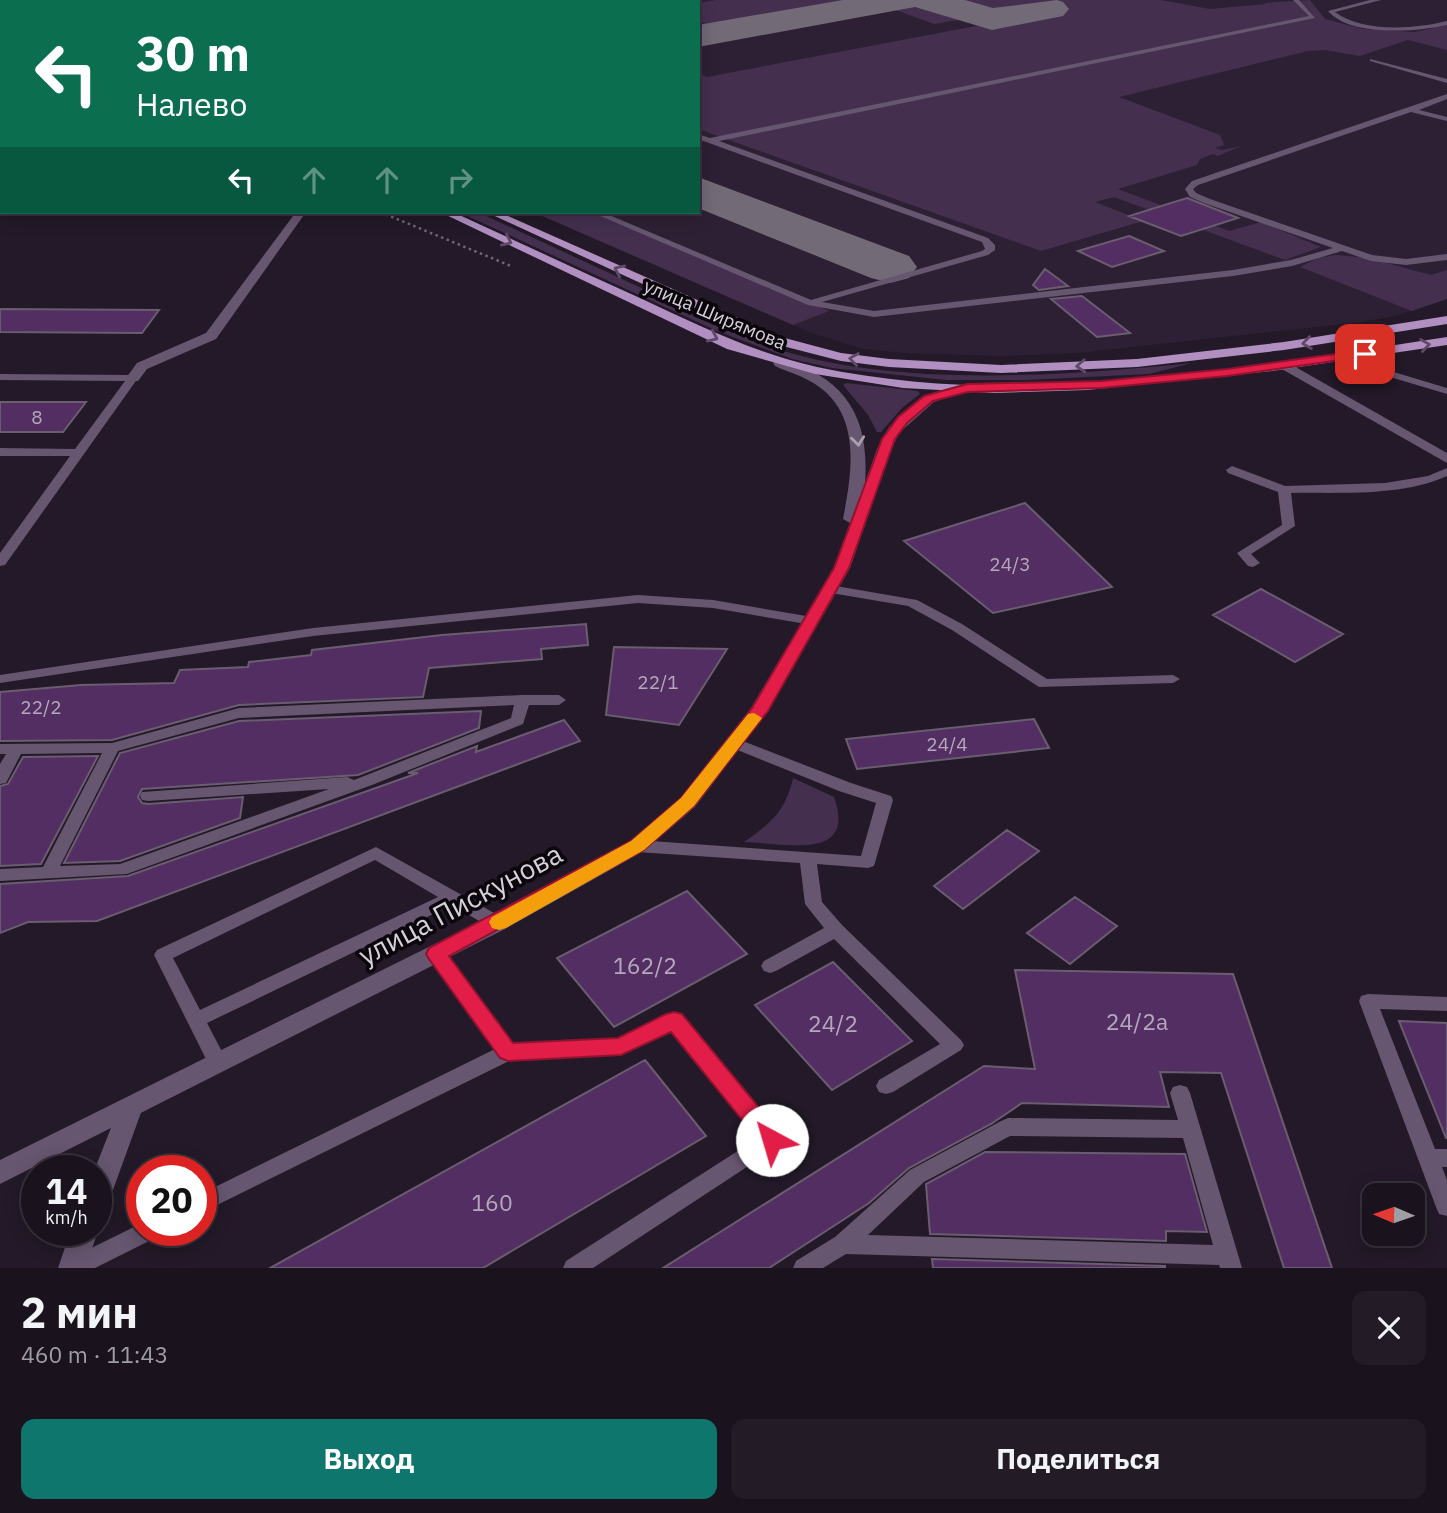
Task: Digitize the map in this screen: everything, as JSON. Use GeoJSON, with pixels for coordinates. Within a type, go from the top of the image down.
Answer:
{"type":"FeatureCollection","features":[{"type":"Feature","properties":{"kind":"main road","name":"улица Ширямова"},"geometry":{"type":"LineString","coordinates":[[449,214],[698,331],[780,363],[850,378],[967,388],[1101,385],[1285,365],[1447,341]]}},
{"type":"Feature","properties":{"kind":"main road","name":"улица Ширямова"},"geometry":{"type":"LineString","coordinates":[[495,214],[776,340],[841,357],[889,363],[1002,369],[1137,363],[1284,346],[1447,320]]}},
{"type":"Feature","properties":{"kind":"street"},"geometry":{"type":"LineString","coordinates":[[133,379],[142,366],[211,336],[300,214]]}},
{"type":"Feature","properties":{"kind":"street","name":"улица Пискунова"},"geometry":{"type":"LineString","coordinates":[[780,363],[812,377],[834,392],[851,415],[857,432],[859,470],[842,568]]}},
{"type":"Feature","properties":{"kind":"street"},"geometry":{"type":"LineString","coordinates":[[1285,365],[1447,459]]}},
{"type":"Feature","properties":{"kind":"street","name":"улица Пискунова"},"geometry":{"type":"LineString","coordinates":[[0,1173],[436,954],[637,846],[688,802],[759,711],[842,568],[884,450],[894,430],[929,399],[967,388]]}},
{"type":"Feature","properties":{"kind":"street"},"geometry":{"type":"LineString","coordinates":[[112,1158],[131,1107]]}},
{"type":"Feature","properties":{"kind":"street"},"geometry":{"type":"LineString","coordinates":[[72,1268],[80,1246]]}},
{"type":"Feature","properties":{"kind":"lane"},"geometry":{"type":"LineString","coordinates":[[711,141],[1041,71],[1313,18],[1296,0]]}},
{"type":"Feature","properties":{"kind":"lane"},"geometry":{"type":"LineString","coordinates":[[1331,11],[1378,0]]}},
{"type":"Feature","properties":{"kind":"lane"},"geometry":{"type":"LineString","coordinates":[[1326,3],[1339,18],[1390,31],[1413,31],[1447,23]]}},
{"type":"Feature","properties":{"kind":"lane"},"geometry":{"type":"LineString","coordinates":[[1371,60],[1447,81]]}},
{"type":"Feature","properties":{"kind":"lane"},"geometry":{"type":"LineString","coordinates":[[1411,71],[1423,67]]}},
{"type":"Feature","properties":{"kind":"lane"},"geometry":{"type":"LineString","coordinates":[[1447,96],[1195,183],[1189,189],[1193,195],[1207,201],[1371,258],[1406,262],[1447,257]]}},
{"type":"Feature","properties":{"kind":"lane"},"geometry":{"type":"LineString","coordinates":[[1411,110],[1447,119]]}},
{"type":"Feature","properties":{"kind":"lane"},"geometry":{"type":"LineString","coordinates":[[700,137],[985,240],[990,245],[990,250],[985,253],[811,303]]}},
{"type":"Feature","properties":{"kind":"lane"},"geometry":{"type":"LineString","coordinates":[[600,214],[811,303],[865,313],[891,314],[1233,274],[1292,263],[1340,248]]}},
{"type":"Feature","properties":{"kind":"lane"},"geometry":{"type":"LineString","coordinates":[[1338,358],[1447,391]]}},
{"type":"Feature","properties":{"kind":"lane"},"geometry":{"type":"LineString","coordinates":[[0,377],[133,379]]}},
{"type":"Feature","properties":{"kind":"lane"},"geometry":{"type":"LineString","coordinates":[[0,562],[4,550],[133,379]]}},
{"type":"Feature","properties":{"kind":"lane"},"geometry":{"type":"LineString","coordinates":[[0,452],[79,453]]}},
{"type":"Feature","properties":{"kind":"lane"},"geometry":{"type":"LineString","coordinates":[[1232,470],[1284,490],[1385,487],[1431,479],[1447,472]]}},
{"type":"Feature","properties":{"kind":"lane"},"geometry":{"type":"LineString","coordinates":[[1254,563],[1243,553],[1289,526],[1284,490]]}},
{"type":"Feature","properties":{"kind":"lane"},"geometry":{"type":"LineString","coordinates":[[830,589],[912,603],[957,627],[1044,684],[1173,678]]}},
{"type":"Feature","properties":{"kind":"lane"},"geometry":{"type":"LineString","coordinates":[[0,679],[313,632],[638,598],[713,604],[812,621]]}},
{"type":"Feature","properties":{"kind":"lane"},"geometry":{"type":"LineString","coordinates":[[0,875],[121,870],[366,781],[519,721],[522,700]]}},
{"type":"Feature","properties":{"kind":"lane"},"geometry":{"type":"LineString","coordinates":[[0,779],[8,749],[112,748],[239,713],[559,700]]}},
{"type":"Feature","properties":{"kind":"lane"},"geometry":{"type":"LineString","coordinates":[[637,846],[868,862],[885,800],[845,788],[735,743]]}},
{"type":"Feature","properties":{"kind":"lane"},"geometry":{"type":"LineString","coordinates":[[48,873],[112,748]]}},
{"type":"Feature","properties":{"kind":"lane"},"geometry":{"type":"LineString","coordinates":[[148,796],[366,781]]}},
{"type":"Feature","properties":{"kind":"lane"},"geometry":{"type":"LineString","coordinates":[[218,1063],[163,956],[376,853],[496,923]]}},
{"type":"Feature","properties":{"kind":"lane"},"geometry":{"type":"LineString","coordinates":[[808,857],[814,904],[835,930],[954,1045],[886,1086]]}},
{"type":"Feature","properties":{"kind":"lane"},"geometry":{"type":"LineString","coordinates":[[196,1020],[452,898]]}},
{"type":"Feature","properties":{"kind":"lane"},"geometry":{"type":"LineString","coordinates":[[770,967],[835,930]]}},
{"type":"Feature","properties":{"kind":"lane"},"geometry":{"type":"LineString","coordinates":[[436,954],[508,1052]]}},
{"type":"Feature","properties":{"kind":"lane"},"geometry":{"type":"LineString","coordinates":[[1447,1004],[1368,1001],[1438,1158],[1447,1207]]}},
{"type":"Feature","properties":{"kind":"lane"},"geometry":{"type":"LineString","coordinates":[[217,1196],[508,1052],[621,1046],[674,1020],[772,1140],[574,1268]]}},
{"type":"Feature","properties":{"kind":"lane"},"geometry":{"type":"LineString","coordinates":[[843,1244],[1230,1261],[1180,1093]]}},
{"type":"Feature","properties":{"kind":"lane"},"geometry":{"type":"LineString","coordinates":[[804,1268],[843,1244],[917,1177],[1008,1127],[1190,1129]]}},
{"type":"Feature","properties":{"kind":"lane"},"geometry":{"type":"LineString","coordinates":[[72,1268],[126,1241]]}},
{"type":"Feature","properties":{"kind":"shaded area"},"geometry":{"type":"Polygon","coordinates":[[[700,0],[1447,0],[1447,299],[1395,316],[1362,322],[1077,353],[1002,356],[905,353],[863,349],[809,332],[538,214],[700,214],[700,0]]]}},
{"type":"Feature","properties":{"kind":"shaded area"},"geometry":{"type":"Polygon","coordinates":[[[716,0],[877,0],[716,28],[700,22],[700,3],[716,0]]]}},
{"type":"Feature","properties":{"kind":"shaded area"},"geometry":{"type":"Polygon","coordinates":[[[924,0],[971,15],[970,18],[934,24],[882,5],[924,0]]]}},
{"type":"Feature","properties":{"kind":"shaded area"},"geometry":{"type":"Polygon","coordinates":[[[946,0],[1161,0],[1210,9],[1310,0],[1325,19],[1363,29],[1415,32],[1447,25],[1447,50],[1408,40],[1360,56],[1325,50],[1308,51],[1119,97],[1220,135],[1224,145],[1215,148],[1222,150],[1241,146],[1218,156],[1213,154],[1200,159],[1197,165],[1118,189],[1229,231],[1261,222],[1321,247],[1285,260],[1114,197],[1095,202],[1143,221],[1041,251],[700,130],[700,74],[707,77],[1065,9],[1052,4],[986,13],[946,0]]]}},
{"type":"Feature","properties":{"kind":"shaded area"},"geometry":{"type":"Polygon","coordinates":[[[463,214],[482,214],[741,335],[814,359],[865,368],[976,375],[1089,372],[1192,363],[1149,374],[1027,380],[946,380],[832,368],[792,359],[717,331],[463,214]]]}},
{"type":"Feature","properties":{"kind":"shaded area"},"geometry":{"type":"Polygon","coordinates":[[[538,214],[604,214],[829,311],[793,325],[538,214]]]}},
{"type":"Feature","properties":{"kind":"shaded area"},"geometry":{"type":"Polygon","coordinates":[[[1336,255],[1368,258],[1431,275],[1447,270],[1447,299],[1412,311],[1300,267],[1318,258],[1336,255]]]}},
{"type":"Feature","properties":{"kind":"shaded area"},"geometry":{"type":"Polygon","coordinates":[[[846,383],[918,391],[920,394],[903,407],[881,432],[877,432],[868,415],[843,385],[846,383]]]}},
{"type":"Feature","properties":{"kind":"shaded area"},"geometry":{"type":"Polygon","coordinates":[[[793,778],[834,797],[838,818],[835,832],[826,840],[813,844],[744,842],[776,815],[786,800],[793,778]]]}},
{"type":"Feature","properties":{"kind":"building"},"geometry":{"type":"Polygon","coordinates":[[[1187,198],[1238,218],[1181,236],[1129,216],[1187,198]]]}},
{"type":"Feature","properties":{"kind":"building"},"geometry":{"type":"Polygon","coordinates":[[[1129,236],[1164,251],[1112,267],[1078,251],[1129,236]]]}},
{"type":"Feature","properties":{"kind":"building"},"geometry":{"type":"Polygon","coordinates":[[[1045,269],[1068,286],[1039,290],[1033,285],[1045,269]]]}},
{"type":"Feature","properties":{"kind":"building"},"geometry":{"type":"Polygon","coordinates":[[[1082,296],[1130,333],[1097,337],[1051,299],[1082,296]]]}},
{"type":"Feature","properties":{"kind":"building"},"geometry":{"type":"Polygon","coordinates":[[[0,309],[159,310],[142,333],[0,332],[0,309]]]}},
{"type":"Feature","properties":{"kind":"building"},"geometry":{"type":"Polygon","coordinates":[[[0,402],[86,402],[63,432],[0,432],[0,402]]]}},
{"type":"Feature","properties":{"kind":"building"},"geometry":{"type":"Polygon","coordinates":[[[1025,503],[1112,587],[993,613],[904,541],[1025,503]]]}},
{"type":"Feature","properties":{"kind":"building"},"geometry":{"type":"Polygon","coordinates":[[[1261,589],[1343,634],[1295,662],[1213,615],[1261,589]]]}},
{"type":"Feature","properties":{"kind":"building"},"geometry":{"type":"Polygon","coordinates":[[[586,624],[588,645],[541,649],[542,659],[429,668],[423,697],[239,705],[112,740],[0,741],[0,692],[81,685],[174,683],[180,670],[248,667],[249,662],[311,655],[312,650],[442,635],[586,624]]]}},
{"type":"Feature","properties":{"kind":"building"},"geometry":{"type":"Polygon","coordinates":[[[614,647],[727,649],[679,725],[606,715],[614,647]]]}},
{"type":"Feature","properties":{"kind":"building"},"geometry":{"type":"Polygon","coordinates":[[[481,711],[479,728],[358,775],[142,789],[138,797],[142,803],[148,804],[243,797],[240,818],[120,861],[64,863],[120,753],[239,721],[481,711]]]}},
{"type":"Feature","properties":{"kind":"building"},"geometry":{"type":"Polygon","coordinates":[[[1034,719],[1049,748],[857,769],[846,739],[1034,719]]]}},
{"type":"Feature","properties":{"kind":"building"},"geometry":{"type":"Polygon","coordinates":[[[564,720],[580,741],[97,921],[28,922],[0,933],[0,884],[128,876],[418,773],[408,773],[477,746],[476,752],[564,720]]]}},
{"type":"Feature","properties":{"kind":"building"},"geometry":{"type":"Polygon","coordinates":[[[98,756],[41,864],[0,866],[0,786],[8,784],[23,757],[98,756]]]}},
{"type":"Feature","properties":{"kind":"building"},"geometry":{"type":"Polygon","coordinates":[[[1007,830],[1039,851],[963,909],[934,886],[1007,830]]]}},
{"type":"Feature","properties":{"kind":"building"},"geometry":{"type":"Polygon","coordinates":[[[687,891],[747,954],[614,1027],[557,958],[687,891]]]}},
{"type":"Feature","properties":{"kind":"building"},"geometry":{"type":"Polygon","coordinates":[[[1075,897],[1117,926],[1070,964],[1027,933],[1075,897]]]}},
{"type":"Feature","properties":{"kind":"building"},"geometry":{"type":"Polygon","coordinates":[[[833,962],[912,1041],[832,1090],[755,1005],[833,962]]]}},
{"type":"Feature","properties":{"kind":"building"},"geometry":{"type":"Polygon","coordinates":[[[1015,970],[1233,974],[1332,1268],[1284,1268],[1221,1073],[1160,1072],[1169,1107],[1022,1103],[991,1124],[909,1168],[869,1203],[769,1268],[663,1268],[984,1066],[1035,1069],[1015,970]]]}},
{"type":"Feature","properties":{"kind":"building"},"geometry":{"type":"Polygon","coordinates":[[[1399,1021],[1447,1023],[1447,1138],[1446,1138],[1399,1021]]]}},
{"type":"Feature","properties":{"kind":"building"},"geometry":{"type":"Polygon","coordinates":[[[645,1060],[706,1136],[483,1268],[270,1268],[645,1060]]]}},
{"type":"Feature","properties":{"kind":"building"},"geometry":{"type":"Polygon","coordinates":[[[985,1152],[1185,1154],[1207,1232],[1166,1231],[1166,1241],[930,1234],[926,1184],[985,1152]]]}},
{"type":"Feature","properties":{"kind":"building"},"geometry":{"type":"Polygon","coordinates":[[[932,1259],[1165,1266],[1165,1268],[933,1268],[932,1259]]]}},
{"type":"Feature","properties":{"kind":"taxiway"},"geometry":{"type":"LineString","coordinates":[[700,36],[903,0]]}},
{"type":"Feature","properties":{"kind":"taxiway"},"geometry":{"type":"LineString","coordinates":[[927,0],[992,19],[1051,9]]}},
{"type":"Feature","properties":{"kind":"taxiway"},"geometry":{"type":"LineString","coordinates":[[700,192],[890,267]]}},
{"type":"Feature","properties":{"kind":"slow traffic"},"geometry":{"type":"LineString","coordinates":[[499,922],[637,846],[688,802],[754,718]]}},
{"type":"Feature","properties":{"kind":"route"},"geometry":{"type":"LineString","coordinates":[[772,1140],[674,1020],[621,1046],[508,1052],[436,954],[637,846],[688,802],[759,711],[842,568],[888,439],[902,420],[929,399],[967,388],[1101,385],[1365,354]]}}]}
